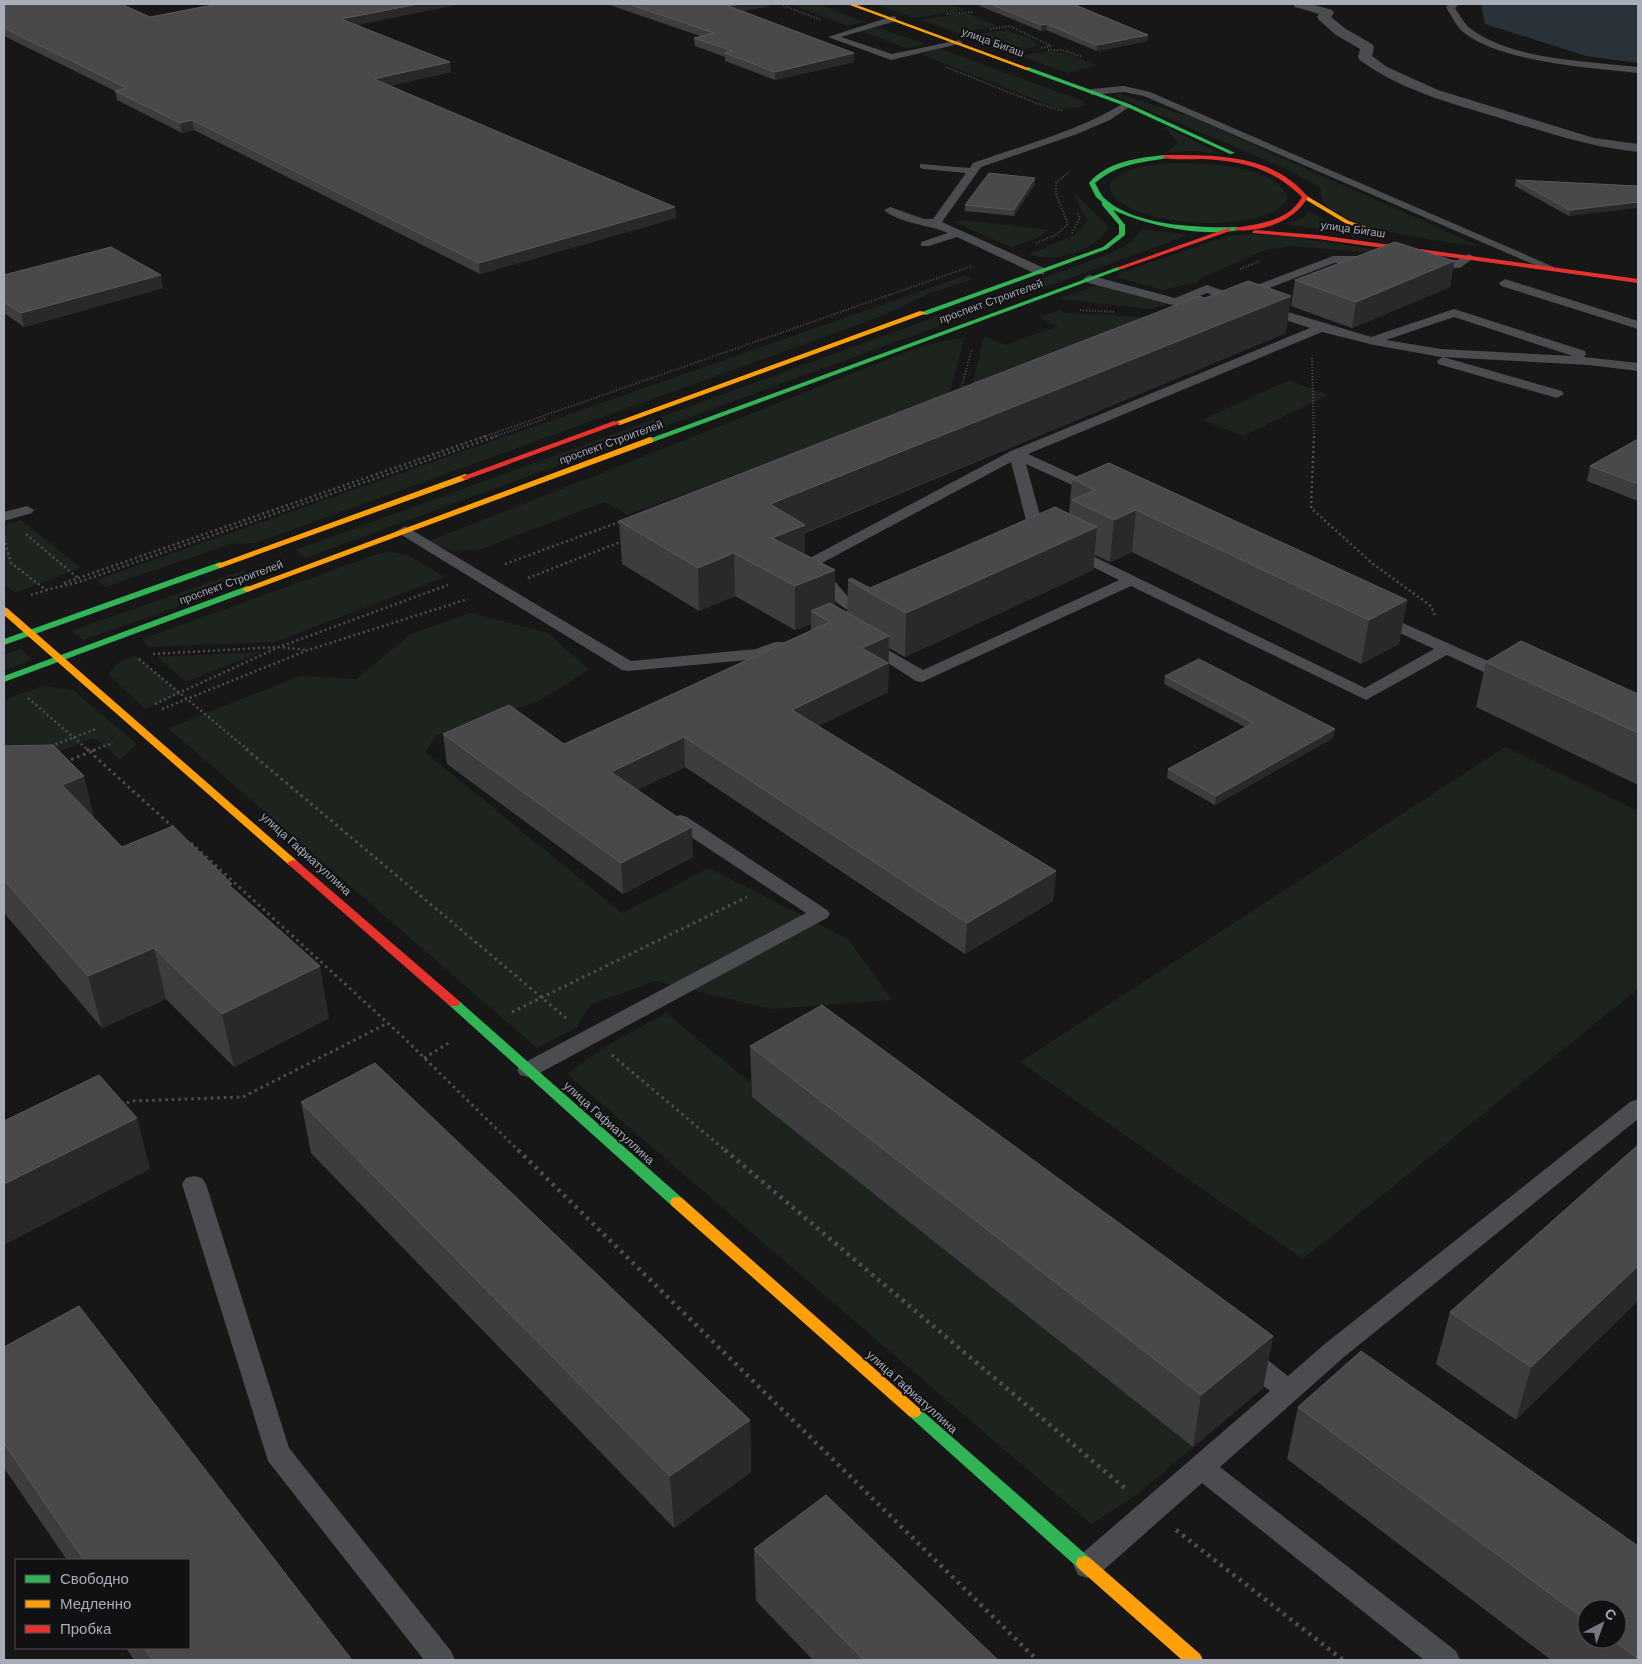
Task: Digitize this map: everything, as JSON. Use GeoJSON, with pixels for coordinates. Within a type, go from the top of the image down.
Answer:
{"type":"FeatureCollection","features":[{"type":"Feature","properties":{"kind":"street","name":"улица Бигаш"},"geometry":{"type":"LineString","coordinates":[[850,4],[1127,105],[1285,176],[1300,186],[1305,197],[1347,222],[1448,249],[1533,266]]}},
{"type":"Feature","properties":{"kind":"street"},"geometry":{"type":"LineString","coordinates":[[1299,4],[1328,13],[1323,17],[1341,32],[1367,47],[1365,58],[1382,70],[1433,93],[1592,142],[1638,148]]}},
{"type":"Feature","properties":{"kind":"street","name":"улица Бигаш"},"geometry":{"type":"LineString","coordinates":[[1127,105],[1156,132]]}},
{"type":"Feature","properties":{"kind":"street"},"geometry":{"type":"LineString","coordinates":[[1159,146],[1157,151],[1145,158],[1116,166],[1099,174],[1092,183],[1094,194],[1104,204],[1126,215],[1158,223],[1228,230],[1261,225],[1290,215],[1301,207],[1305,197]]}},
{"type":"Feature","properties":{"kind":"street"},"geometry":{"type":"LineString","coordinates":[[1116,166],[1147,159],[1197,157],[1232,160],[1263,167]]}},
{"type":"Feature","properties":{"kind":"street","name":"проспект Строителей"},"geometry":{"type":"LineString","coordinates":[[4,642],[1105,248],[1122,236],[1122,225],[1104,204]]}},
{"type":"Feature","properties":{"kind":"street","name":"улица Бигаш"},"geometry":{"type":"LineString","coordinates":[[1228,230],[1318,237],[1548,267],[1638,281]]}},
{"type":"Feature","properties":{"kind":"street","name":"проспект Строителей"},"geometry":{"type":"LineString","coordinates":[[4,679],[1089,279],[1228,230]]}},
{"type":"Feature","properties":{"kind":"street"},"geometry":{"type":"LineString","coordinates":[[256,552],[287,575]]}},
{"type":"Feature","properties":{"kind":"street","name":"улица Гафиатуллина"},"geometry":{"type":"LineString","coordinates":[[4,610],[482,1026],[528,1070],[1194,1660]]}},
{"type":"Feature","properties":{"kind":"lane"},"geometry":{"type":"LineString","coordinates":[[1455,4],[1450,8],[1466,30],[1498,47],[1526,54],[1638,70]]}},
{"type":"Feature","properties":{"kind":"lane"},"geometry":{"type":"LineString","coordinates":[[893,19],[832,37],[891,57],[959,43]]}},
{"type":"Feature","properties":{"kind":"lane"},"geometry":{"type":"LineString","coordinates":[[1092,92],[1124,89],[1147,94],[1548,267]]}},
{"type":"Feature","properties":{"kind":"lane"},"geometry":{"type":"LineString","coordinates":[[936,223],[977,165],[1073,132],[1106,118],[1127,105]]}},
{"type":"Feature","properties":{"kind":"lane"},"geometry":{"type":"LineString","coordinates":[[924,166],[973,171]]}},
{"type":"Feature","properties":{"kind":"lane"},"geometry":{"type":"LineString","coordinates":[[890,210],[922,222],[936,223],[1040,271]]}},
{"type":"Feature","properties":{"kind":"lane"},"geometry":{"type":"LineString","coordinates":[[908,227],[922,222]]}},
{"type":"Feature","properties":{"kind":"lane"},"geometry":{"type":"LineString","coordinates":[[925,244],[958,233]]}},
{"type":"Feature","properties":{"kind":"lane"},"geometry":{"type":"LineString","coordinates":[[1403,262],[1460,264],[1470,257]]}},
{"type":"Feature","properties":{"kind":"lane"},"geometry":{"type":"LineString","coordinates":[[1233,298],[1333,258],[1385,261]]}},
{"type":"Feature","properties":{"kind":"lane"},"geometry":{"type":"LineString","coordinates":[[1089,279],[1176,302],[1207,289],[1320,328],[1439,352],[1604,361],[1638,367]]}},
{"type":"Feature","properties":{"kind":"lane"},"geometry":{"type":"LineString","coordinates":[[1505,283],[1638,325]]}},
{"type":"Feature","properties":{"kind":"lane"},"geometry":{"type":"LineString","coordinates":[[1372,340],[1454,313],[1604,361]]}},
{"type":"Feature","properties":{"kind":"lane"},"geometry":{"type":"LineString","coordinates":[[860,610],[843,601],[811,563],[1016,454],[1320,328]]}},
{"type":"Feature","properties":{"kind":"lane"},"geometry":{"type":"LineString","coordinates":[[1372,340],[1557,394]]}},
{"type":"Feature","properties":{"kind":"lane"},"geometry":{"type":"LineString","coordinates":[[1016,454],[1106,495]]}},
{"type":"Feature","properties":{"kind":"lane"},"geometry":{"type":"LineString","coordinates":[[1016,454],[1037,534],[1366,695],[1447,648]]}},
{"type":"Feature","properties":{"kind":"lane"},"geometry":{"type":"LineString","coordinates":[[5,517],[27,510]]}},
{"type":"Feature","properties":{"kind":"lane"},"geometry":{"type":"LineString","coordinates":[[405,531],[628,666],[759,654],[795,639]]}},
{"type":"Feature","properties":{"kind":"lane"},"geometry":{"type":"LineString","coordinates":[[1019,542],[1037,534]]}},
{"type":"Feature","properties":{"kind":"lane"},"geometry":{"type":"LineString","coordinates":[[856,638],[922,678],[1131,580]]}},
{"type":"Feature","properties":{"kind":"lane"},"geometry":{"type":"LineString","coordinates":[[846,616],[878,602]]}},
{"type":"Feature","properties":{"kind":"lane"},"geometry":{"type":"LineString","coordinates":[[1367,612],[1520,682]]}},
{"type":"Feature","properties":{"kind":"lane"},"geometry":{"type":"LineString","coordinates":[[528,1070],[820,914],[680,821]]}},
{"type":"Feature","properties":{"kind":"lane"},"geometry":{"type":"LineString","coordinates":[[1088,1566],[1336,1350],[1638,1107]]}},
{"type":"Feature","properties":{"kind":"lane"},"geometry":{"type":"LineString","coordinates":[[194,1184],[277,1453],[441,1660]]}},
{"type":"Feature","properties":{"kind":"lane"},"geometry":{"type":"LineString","coordinates":[[1225,1344],[1289,1391]]}},
{"type":"Feature","properties":{"kind":"lane"},"geometry":{"type":"LineString","coordinates":[[1336,1350],[1359,1367]]}},
{"type":"Feature","properties":{"kind":"lane"},"geometry":{"type":"LineString","coordinates":[[1201,1467],[1446,1660]]}},
{"type":"Feature","properties":{"kind":"path"},"geometry":{"type":"LineString","coordinates":[[1035,50],[1062,50],[1082,57]]}},
{"type":"Feature","properties":{"kind":"path"},"geometry":{"type":"LineString","coordinates":[[27,597],[1007,255],[1056,235],[1068,224],[1056,194],[1056,183],[1071,170]]}},
{"type":"Feature","properties":{"kind":"path"},"geometry":{"type":"LineString","coordinates":[[1234,271],[1268,259]]}},
{"type":"Feature","properties":{"kind":"path"},"geometry":{"type":"LineString","coordinates":[[1320,328],[1311,359],[1314,425],[1311,508],[1373,564],[1432,606],[1447,648]]}},
{"type":"Feature","properties":{"kind":"path"},"geometry":{"type":"LineString","coordinates":[[959,398],[973,343]]}},
{"type":"Feature","properties":{"kind":"path"},"geometry":{"type":"LineString","coordinates":[[5,517],[79,580]]}},
{"type":"Feature","properties":{"kind":"path"},"geometry":{"type":"LineString","coordinates":[[164,700],[279,647],[625,520]]}},
{"type":"Feature","properties":{"kind":"path"},"geometry":{"type":"LineString","coordinates":[[4,538],[11,564],[46,590]]}},
{"type":"Feature","properties":{"kind":"path"},"geometry":{"type":"LineString","coordinates":[[156,711],[308,650],[500,589],[627,540]]}},
{"type":"Feature","properties":{"kind":"path"},"geometry":{"type":"LineString","coordinates":[[77,588],[79,580]]}},
{"type":"Feature","properties":{"kind":"path"},"geometry":{"type":"LineString","coordinates":[[308,650],[279,647],[135,655],[540,998],[591,1038],[1152,1511],[1343,1660]]}},
{"type":"Feature","properties":{"kind":"path"},"geometry":{"type":"LineString","coordinates":[[28,698],[182,835]]}},
{"type":"Feature","properties":{"kind":"path"},"geometry":{"type":"LineString","coordinates":[[47,748],[104,726]]}},
{"type":"Feature","properties":{"kind":"path"},"geometry":{"type":"LineString","coordinates":[[55,766],[114,743]]}},
{"type":"Feature","properties":{"kind":"path"},"geometry":{"type":"LineString","coordinates":[[189,842],[424,1058],[1037,1660]]}},
{"type":"Feature","properties":{"kind":"path"},"geometry":{"type":"LineString","coordinates":[[510,1013],[774,883]]}},
{"type":"Feature","properties":{"kind":"path"},"geometry":{"type":"LineString","coordinates":[[114,1110],[131,1101],[243,1097],[388,1024]]}},
{"type":"Feature","properties":{"kind":"path"},"geometry":{"type":"LineString","coordinates":[[424,1058],[453,1041]]}},
{"type":"Feature","properties":{"kind":"shaded area"},"geometry":{"type":"Polygon","coordinates":[[[790,4],[819,4],[864,22],[848,26],[790,4]]]}},
{"type":"Feature","properties":{"kind":"shaded area"},"geometry":{"type":"Polygon","coordinates":[[[875,4],[936,4],[959,7],[966,10],[914,18],[875,4]]]}},
{"type":"Feature","properties":{"kind":"shaded area"},"geometry":{"type":"Polygon","coordinates":[[[1481,4],[1638,4],[1638,63],[1586,56],[1485,24],[1481,4]]]}},
{"type":"Feature","properties":{"kind":"shaded area"},"geometry":{"type":"Polygon","coordinates":[[[968,14],[998,26],[958,33],[920,20],[968,14]]]}},
{"type":"Feature","properties":{"kind":"shaded area"},"geometry":{"type":"Polygon","coordinates":[[[877,27],[925,44],[906,48],[860,31],[877,27]]]}},
{"type":"Feature","properties":{"kind":"shaded area"},"geometry":{"type":"Polygon","coordinates":[[[1007,30],[1034,40],[1037,46],[1012,53],[965,36],[1007,30]]]}},
{"type":"Feature","properties":{"kind":"shaded area"},"geometry":{"type":"Polygon","coordinates":[[[941,49],[1083,101],[1086,105],[1068,109],[1055,107],[920,54],[941,49]]]}},
{"type":"Feature","properties":{"kind":"shaded area"},"geometry":{"type":"Polygon","coordinates":[[[1047,51],[1063,53],[1097,65],[1067,73],[1021,56],[1047,51]]]}},
{"type":"Feature","properties":{"kind":"shaded area"},"geometry":{"type":"Polygon","coordinates":[[[1119,94],[1191,117],[1479,246],[1420,238],[1351,220],[1334,212],[1323,202],[1320,187],[1286,169],[1115,96],[1119,94]]]}},
{"type":"Feature","properties":{"kind":"shaded area"},"geometry":{"type":"Polygon","coordinates":[[[1163,125],[1222,155],[1195,151],[1167,152],[1178,143],[1163,125]]]}},
{"type":"Feature","properties":{"kind":"shaded area"},"geometry":{"type":"Polygon","coordinates":[[[1170,163],[1217,165],[1252,171],[1267,177],[1280,186],[1288,197],[1276,210],[1254,218],[1226,222],[1195,222],[1164,219],[1137,211],[1118,200],[1109,185],[1121,174],[1137,168],[1170,163]]]}},
{"type":"Feature","properties":{"kind":"shaded area"},"geometry":{"type":"Polygon","coordinates":[[[1073,191],[1108,227],[1095,243],[1074,253],[1050,257],[1039,257],[1029,254],[1075,235],[1088,221],[1073,191]]]}},
{"type":"Feature","properties":{"kind":"shaded area"},"geometry":{"type":"Polygon","coordinates":[[[1310,212],[1328,222],[1370,236],[1283,224],[1300,219],[1310,212]]]}},
{"type":"Feature","properties":{"kind":"shaded area"},"geometry":{"type":"Polygon","coordinates":[[[965,220],[1049,230],[1035,239],[1011,247],[955,221],[965,220]]]}},
{"type":"Feature","properties":{"kind":"shaded area"},"geometry":{"type":"Polygon","coordinates":[[[1142,229],[1188,235],[305,558],[295,550],[1114,252],[1131,242],[1142,229]]]}},
{"type":"Feature","properties":{"kind":"shaded area"},"geometry":{"type":"Polygon","coordinates":[[[1241,234],[1284,236],[1442,259],[1292,246],[1265,250],[1201,278],[1198,282],[1163,290],[1116,277],[1120,273],[1222,238],[1241,234]]]}},
{"type":"Feature","properties":{"kind":"shaded area"},"geometry":{"type":"Polygon","coordinates":[[[964,276],[973,279],[926,295],[879,317],[255,543],[231,544],[105,587],[96,580],[964,276]]]}},
{"type":"Feature","properties":{"kind":"shaded area"},"geometry":{"type":"Polygon","coordinates":[[[1098,285],[1167,304],[1151,309],[1059,299],[1098,285]]]}},
{"type":"Feature","properties":{"kind":"shaded area"},"geometry":{"type":"Polygon","coordinates":[[[1059,310],[1066,313],[1148,317],[972,387],[984,336],[1005,345],[1058,326],[1038,317],[1059,310]]]}},
{"type":"Feature","properties":{"kind":"shaded area"},"geometry":{"type":"Polygon","coordinates":[[[965,337],[949,395],[628,515],[604,502],[481,549],[453,551],[427,542],[922,346],[965,337]]]}},
{"type":"Feature","properties":{"kind":"shaded area"},"geometry":{"type":"Polygon","coordinates":[[[1289,380],[1328,395],[1243,436],[1202,420],[1289,380]]]}},
{"type":"Feature","properties":{"kind":"shaded area"},"geometry":{"type":"Polygon","coordinates":[[[21,520],[81,568],[15,593],[4,585],[4,525],[21,520]]]}},
{"type":"Feature","properties":{"kind":"shaded area"},"geometry":{"type":"Polygon","coordinates":[[[390,551],[410,556],[445,577],[275,642],[149,647],[142,639],[375,555],[390,551]]]}},
{"type":"Feature","properties":{"kind":"shaded area"},"geometry":{"type":"Polygon","coordinates":[[[244,570],[247,574],[190,595],[183,605],[83,640],[71,631],[244,570]]]}},
{"type":"Feature","properties":{"kind":"shaded area"},"geometry":{"type":"Polygon","coordinates":[[[470,613],[548,633],[589,670],[539,701],[436,736],[425,752],[622,913],[709,868],[848,939],[892,1000],[771,1009],[655,981],[590,1005],[577,1027],[537,1048],[168,728],[300,676],[356,679],[411,634],[470,613]]]}},
{"type":"Feature","properties":{"kind":"shaded area"},"geometry":{"type":"Polygon","coordinates":[[[21,649],[32,660],[4,670],[4,655],[21,649]]]}},
{"type":"Feature","properties":{"kind":"shaded area"},"geometry":{"type":"Polygon","coordinates":[[[261,652],[186,682],[157,657],[261,652]]]}},
{"type":"Feature","properties":{"kind":"shaded area"},"geometry":{"type":"Polygon","coordinates":[[[135,655],[180,693],[145,709],[108,674],[117,664],[135,655]]]}},
{"type":"Feature","properties":{"kind":"shaded area"},"geometry":{"type":"Polygon","coordinates":[[[42,686],[73,690],[137,744],[120,760],[94,738],[4,773],[4,700],[42,686]]]}},
{"type":"Feature","properties":{"kind":"shaded area"},"geometry":{"type":"Polygon","coordinates":[[[1505,747],[1638,811],[1638,989],[1303,1259],[1020,1062],[1505,747]]]}},
{"type":"Feature","properties":{"kind":"shaded area"},"geometry":{"type":"Polygon","coordinates":[[[666,1013],[1193,1447],[1135,1496],[1091,1524],[567,1074],[603,1048],[666,1013]]]}},
{"type":"Feature","properties":{"kind":"building"},"geometry":{"type":"Polygon","coordinates":[[[4,4],[121,4],[150,17],[218,4],[418,4],[341,19],[450,62],[374,79],[675,207],[479,263],[192,120],[180,123],[115,91],[127,88],[4,28],[4,4]]]}},
{"type":"Feature","properties":{"kind":"building"},"geometry":{"type":"Polygon","coordinates":[[[629,4],[741,4],[728,6],[854,53],[775,72],[725,53],[733,51],[694,38],[714,33],[629,4]]]}},
{"type":"Feature","properties":{"kind":"building"},"geometry":{"type":"Polygon","coordinates":[[[990,4],[1073,4],[1148,35],[1097,45],[1047,24],[1041,25],[990,4]]]}},
{"type":"Feature","properties":{"kind":"building"},"geometry":{"type":"Polygon","coordinates":[[[989,173],[1035,178],[1014,210],[965,205],[989,173]]]}},
{"type":"Feature","properties":{"kind":"building"},"geometry":{"type":"Polygon","coordinates":[[[1516,180],[1638,186],[1638,202],[1570,210],[1516,180]]]}},
{"type":"Feature","properties":{"kind":"building"},"geometry":{"type":"Polygon","coordinates":[[[1395,242],[1454,261],[1356,302],[1295,280],[1395,242]]]}},
{"type":"Feature","properties":{"kind":"building"},"geometry":{"type":"Polygon","coordinates":[[[111,247],[161,275],[21,313],[4,302],[4,275],[111,247]]]}},
{"type":"Feature","properties":{"kind":"building"},"geometry":{"type":"Polygon","coordinates":[[[1248,281],[1291,296],[770,504],[805,525],[772,538],[835,570],[795,586],[734,553],[698,568],[619,521],[1199,296],[1205,298],[1248,281]]]}},
{"type":"Feature","properties":{"kind":"building"},"geometry":{"type":"Polygon","coordinates":[[[1638,439],[1638,484],[1590,466],[1638,439]]]}},
{"type":"Feature","properties":{"kind":"building"},"geometry":{"type":"Polygon","coordinates":[[[1109,463],[1407,600],[1369,620],[1136,510],[1114,520],[1072,500],[1095,490],[1072,479],[1109,463]]]}},
{"type":"Feature","properties":{"kind":"building"},"geometry":{"type":"Polygon","coordinates":[[[1055,507],[1097,527],[906,613],[848,580],[851,578],[870,588],[1055,507]]]}},
{"type":"Feature","properties":{"kind":"building"},"geometry":{"type":"Polygon","coordinates":[[[830,603],[889,636],[862,648],[888,663],[792,710],[1056,871],[967,923],[684,737],[611,772],[692,827],[621,863],[443,734],[509,705],[564,744],[830,622],[811,611],[830,603]]]}},
{"type":"Feature","properties":{"kind":"building"},"geometry":{"type":"Polygon","coordinates":[[[1521,641],[1638,694],[1638,733],[1486,662],[1521,641]]]}},
{"type":"Feature","properties":{"kind":"building"},"geometry":{"type":"Polygon","coordinates":[[[1199,659],[1335,729],[1216,796],[1168,769],[1253,723],[1165,676],[1199,659]]]}},
{"type":"Feature","properties":{"kind":"building"},"geometry":{"type":"Polygon","coordinates":[[[53,745],[84,776],[62,785],[122,847],[173,826],[232,884],[229,885],[320,966],[222,1014],[154,948],[88,976],[4,880],[4,746],[53,745]]]}},
{"type":"Feature","properties":{"kind":"building"},"geometry":{"type":"Polygon","coordinates":[[[822,1005],[1273,1336],[1201,1395],[750,1046],[822,1005]]]}},
{"type":"Feature","properties":{"kind":"building"},"geometry":{"type":"Polygon","coordinates":[[[375,1063],[750,1420],[670,1476],[301,1102],[375,1063]]]}},
{"type":"Feature","properties":{"kind":"building"},"geometry":{"type":"Polygon","coordinates":[[[99,1075],[137,1118],[4,1184],[4,1121],[99,1075]]]}},
{"type":"Feature","properties":{"kind":"building"},"geometry":{"type":"Polygon","coordinates":[[[1638,1145],[1638,1266],[1531,1367],[1450,1312],[1638,1145]]]}},
{"type":"Feature","properties":{"kind":"building"},"geometry":{"type":"Polygon","coordinates":[[[79,1306],[352,1660],[153,1660],[145,1649],[190,1649],[190,1559],[83,1559],[4,1443],[4,1347],[79,1306]]]}},
{"type":"Feature","properties":{"kind":"building"},"geometry":{"type":"Polygon","coordinates":[[[1361,1351],[1638,1546],[1638,1659],[1625,1649],[1627,1649],[1627,1599],[1577,1599],[1577,1614],[1298,1407],[1361,1351]]]}},
{"type":"Feature","properties":{"kind":"building"},"geometry":{"type":"Polygon","coordinates":[[[826,1495],[998,1660],[864,1660],[754,1549],[826,1495]]]}},
{"type":"Feature","properties":{"kind":"traffic: fast"},"geometry":{"type":"LineString","coordinates":[[1028,69],[1127,105],[1232,153]]}},
{"type":"Feature","properties":{"kind":"traffic: fast"},"geometry":{"type":"LineString","coordinates":[[1165,157],[1135,161],[1117,166],[1108,170],[1092,183],[1099,197],[1113,208],[1132,216],[1178,227],[1221,230],[1237,229]]}},
{"type":"Feature","properties":{"kind":"traffic: fast"},"geometry":{"type":"LineString","coordinates":[[923,313],[1105,248],[1122,235],[1122,225],[1104,204]]}},
{"type":"Feature","properties":{"kind":"traffic: fast"},"geometry":{"type":"LineString","coordinates":[[650,440],[1120,268]]}},
{"type":"Feature","properties":{"kind":"traffic: fast"},"geometry":{"type":"LineString","coordinates":[[4,642],[220,565]]}},
{"type":"Feature","properties":{"kind":"traffic: fast"},"geometry":{"type":"LineString","coordinates":[[4,679],[247,589]]}},
{"type":"Feature","properties":{"kind":"traffic: fast"},"geometry":{"type":"LineString","coordinates":[[454,1003],[677,1202]]}},
{"type":"Feature","properties":{"kind":"traffic: fast"},"geometry":{"type":"LineString","coordinates":[[914,1412],[1084,1563]]}},
{"type":"Feature","properties":{"kind":"traffic: slow"},"geometry":{"type":"LineString","coordinates":[[850,4],[1028,69]]}},
{"type":"Feature","properties":{"kind":"traffic: slow"},"geometry":{"type":"LineString","coordinates":[[1305,197],[1347,222],[1382,233]]}},
{"type":"Feature","properties":{"kind":"traffic: slow"},"geometry":{"type":"LineString","coordinates":[[617,423],[923,313]]}},
{"type":"Feature","properties":{"kind":"traffic: slow"},"geometry":{"type":"LineString","coordinates":[[247,589],[650,440]]}},
{"type":"Feature","properties":{"kind":"traffic: slow"},"geometry":{"type":"LineString","coordinates":[[220,565],[465,477]]}},
{"type":"Feature","properties":{"kind":"traffic: slow"},"geometry":{"type":"LineString","coordinates":[[4,610],[293,863]]}},
{"type":"Feature","properties":{"kind":"traffic: slow"},"geometry":{"type":"LineString","coordinates":[[677,1202],[914,1412]]}},
{"type":"Feature","properties":{"kind":"traffic: slow"},"geometry":{"type":"LineString","coordinates":[[1084,1563],[1194,1660]]}},
{"type":"Feature","properties":{"kind":"traffic: jam"},"geometry":{"type":"LineString","coordinates":[[1165,157],[1203,157],[1241,161],[1259,166],[1276,173],[1292,183],[1305,197],[1294,212],[1286,217],[1266,224],[1237,229]]}},
{"type":"Feature","properties":{"kind":"traffic: jam"},"geometry":{"type":"LineString","coordinates":[[1120,268],[1228,230]]}},
{"type":"Feature","properties":{"kind":"traffic: jam"},"geometry":{"type":"LineString","coordinates":[[1255,232],[1318,237],[1638,281]]}},
{"type":"Feature","properties":{"kind":"traffic: jam"},"geometry":{"type":"LineString","coordinates":[[465,477],[617,423]]}},
{"type":"Feature","properties":{"kind":"traffic: jam"},"geometry":{"type":"LineString","coordinates":[[293,863],[454,1003]]}}]}
